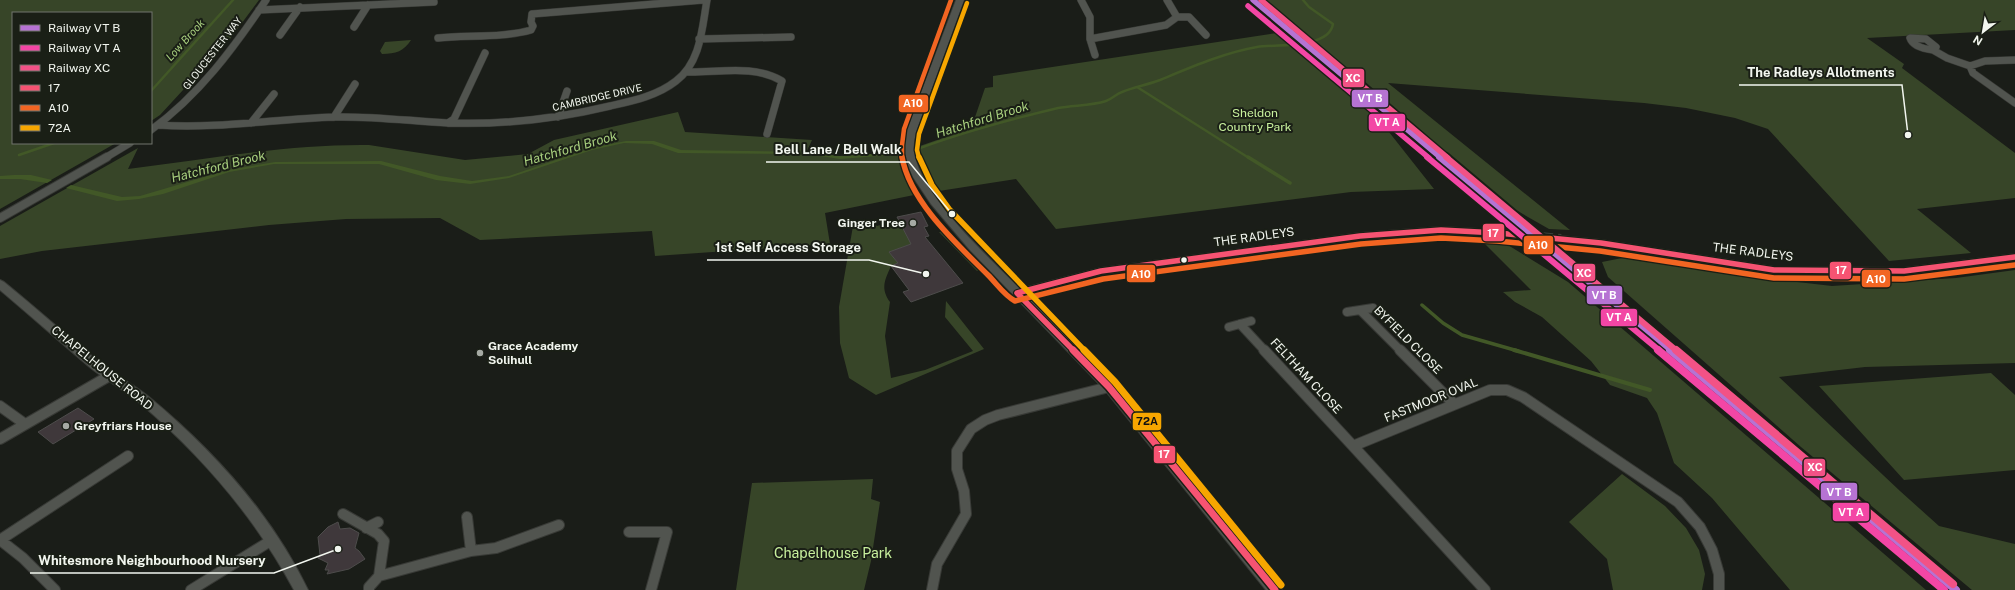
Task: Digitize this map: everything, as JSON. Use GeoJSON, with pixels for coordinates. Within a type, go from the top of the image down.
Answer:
{"type":"FeatureCollection","features":[{"type":"Feature","properties":{"kind":"street","name":"GLOUCESTER WAY"},"geometry":{"type":"LineString","coordinates":[[152,129],[191,98],[266,0]]}},
{"type":"Feature","properties":{"kind":"street"},"geometry":{"type":"LineString","coordinates":[[438,38],[468,35],[517,34],[531,30],[533,26],[531,22],[532,14],[703,0]]}},
{"type":"Feature","properties":{"kind":"street","name":"CAMBRIDGE DRIVE"},"geometry":{"type":"LineString","coordinates":[[158,125],[185,128],[334,117],[448,123],[497,123],[558,117],[592,111],[647,96],[666,88],[686,72],[693,64],[707,0]]}},
{"type":"Feature","properties":{"kind":"street"},"geometry":{"type":"LineString","coordinates":[[960,0],[910,132],[910,154],[923,186],[950,221],[1017,293],[1109,387],[1275,590]]}},
{"type":"Feature","properties":{"kind":"street"},"geometry":{"type":"LineString","coordinates":[[1081,0],[1090,17],[1090,39],[1095,55]]}},
{"type":"Feature","properties":{"kind":"street"},"geometry":{"type":"LineString","coordinates":[[1166,0],[1177,17]]}},
{"type":"Feature","properties":{"kind":"street"},"geometry":{"type":"LineString","coordinates":[[259,10],[434,2]]}},
{"type":"Feature","properties":{"kind":"street"},"geometry":{"type":"LineString","coordinates":[[354,27],[368,5]]}},
{"type":"Feature","properties":{"kind":"street"},"geometry":{"type":"LineString","coordinates":[[280,35],[300,7]]}},
{"type":"Feature","properties":{"kind":"street"},"geometry":{"type":"LineString","coordinates":[[1090,39],[1166,26],[1177,17],[1189,17],[1206,35]]}},
{"type":"Feature","properties":{"kind":"street"},"geometry":{"type":"LineString","coordinates":[[792,46],[791,38],[796,32]]}},
{"type":"Feature","properties":{"kind":"street"},"geometry":{"type":"LineString","coordinates":[[699,39],[791,38]]}},
{"type":"Feature","properties":{"kind":"street"},"geometry":{"type":"LineString","coordinates":[[1933,50],[1947,58],[1970,66],[1973,73],[2015,102]]}},
{"type":"Feature","properties":{"kind":"street"},"geometry":{"type":"LineString","coordinates":[[448,123],[454,119],[485,53]]}},
{"type":"Feature","properties":{"kind":"street"},"geometry":{"type":"LineString","coordinates":[[1970,66],[1974,63],[1983,61],[2015,60]]}},
{"type":"Feature","properties":{"kind":"street"},"geometry":{"type":"LineString","coordinates":[[686,72],[743,72],[776,76],[782,81],[767,134]]}},
{"type":"Feature","properties":{"kind":"street"},"geometry":{"type":"LineString","coordinates":[[334,117],[355,84]]}},
{"type":"Feature","properties":{"kind":"street"},"geometry":{"type":"LineString","coordinates":[[558,117],[567,91]]}},
{"type":"Feature","properties":{"kind":"street"},"geometry":{"type":"LineString","coordinates":[[251,123],[274,94]]}},
{"type":"Feature","properties":{"kind":"street"},"geometry":{"type":"LineString","coordinates":[[0,218],[128,144]]}},
{"type":"Feature","properties":{"kind":"street","name":"THE RADLEYS"},"geometry":{"type":"LineString","coordinates":[[1017,293],[1101,271],[1360,236],[1441,230],[1498,233]]}},
{"type":"Feature","properties":{"kind":"street","name":"THE RADLEYS"},"geometry":{"type":"LineString","coordinates":[[1561,240],[1601,243],[1774,270],[1904,271],[2015,257]]}},
{"type":"Feature","properties":{"kind":"street","name":"CHAPELHOUSE ROAD"},"geometry":{"type":"LineString","coordinates":[[0,284],[109,376],[143,400],[196,449],[225,481],[272,540],[289,566],[301,590]]}},
{"type":"Feature","properties":{"kind":"street"},"geometry":{"type":"LineString","coordinates":[[1347,312],[1373,308]]}},
{"type":"Feature","properties":{"kind":"street","name":"BYFIELD CLOSE"},"geometry":{"type":"LineString","coordinates":[[1360,311],[1454,404]]}},
{"type":"Feature","properties":{"kind":"street"},"geometry":{"type":"LineString","coordinates":[[1229,327],[1251,321]]}},
{"type":"Feature","properties":{"kind":"street","name":"FELTHAM CLOSE"},"geometry":{"type":"LineString","coordinates":[[1240,324],[1354,446]]}},
{"type":"Feature","properties":{"kind":"street"},"geometry":{"type":"LineString","coordinates":[[0,439],[109,376]]}},
{"type":"Feature","properties":{"kind":"street"},"geometry":{"type":"LineString","coordinates":[[932,590],[936,564],[966,514],[964,491],[957,469],[957,451],[963,439],[971,429],[985,420],[998,415],[1109,387]]}},
{"type":"Feature","properties":{"kind":"street","name":"FASTMOOR OVAL"},"geometry":{"type":"LineString","coordinates":[[1354,446],[1490,390],[1508,390],[1523,397],[1678,502],[1700,527],[1712,550],[1719,574],[1718,590]]}},
{"type":"Feature","properties":{"kind":"street"},"geometry":{"type":"LineString","coordinates":[[0,406],[25,424]]}},
{"type":"Feature","properties":{"kind":"street"},"geometry":{"type":"LineString","coordinates":[[1354,446],[1485,590]]}},
{"type":"Feature","properties":{"kind":"street"},"geometry":{"type":"LineString","coordinates":[[55,590],[23,558],[0,540],[128,456]]}},
{"type":"Feature","properties":{"kind":"street"},"geometry":{"type":"LineString","coordinates":[[342,514],[378,534],[384,541],[379,576]]}},
{"type":"Feature","properties":{"kind":"street"},"geometry":{"type":"LineString","coordinates":[[467,517],[471,551]]}},
{"type":"Feature","properties":{"kind":"street"},"geometry":{"type":"LineString","coordinates":[[366,528],[378,522]]}},
{"type":"Feature","properties":{"kind":"street"},"geometry":{"type":"LineString","coordinates":[[369,590],[369,587],[379,576],[454,557],[471,551],[483,551],[503,547],[559,525]]}},
{"type":"Feature","properties":{"kind":"street"},"geometry":{"type":"LineString","coordinates":[[629,532],[668,532],[651,590]]}},
{"type":"Feature","properties":{"kind":"street"},"geometry":{"type":"LineString","coordinates":[[191,590],[272,540]]}},
{"type":"Feature","properties":{"kind":"green space"},"geometry":{"type":"Polygon","coordinates":[[[0,0],[259,0],[230,39],[160,115],[152,120],[152,12],[12,12],[12,144],[114,144],[0,209],[0,0]]]}},
{"type":"Feature","properties":{"kind":"green space","name":"Sheldon Country Park"},"geometry":{"type":"Polygon","coordinates":[[[1259,0],[2015,0],[2015,30],[1867,38],[1904,64],[1902,68],[2015,153],[2015,198],[1917,209],[1971,253],[1889,261],[1768,129],[1735,118],[1686,108],[1644,103],[1388,83],[1570,230],[1549,229],[1509,206],[1363,80],[1332,58],[1315,62],[1374,113],[1434,189],[1351,192],[1056,229],[1016,179],[939,191],[926,173],[917,147],[960,132],[973,123],[985,88],[993,87],[993,76],[1296,30],[1259,0]]]}},
{"type":"Feature","properties":{"kind":"green space"},"geometry":{"type":"Polygon","coordinates":[[[411,40],[399,51],[382,54],[380,51],[385,42],[411,40]]]}},
{"type":"Feature","properties":{"kind":"green space"},"geometry":{"type":"Polygon","coordinates":[[[678,112],[685,132],[812,140],[807,151],[809,153],[838,158],[903,153],[919,194],[825,213],[830,244],[655,256],[652,231],[480,240],[440,218],[346,219],[269,225],[42,251],[0,259],[0,226],[138,148],[128,169],[248,153],[339,145],[369,145],[465,160],[528,154],[554,140],[678,112]]]}},
{"type":"Feature","properties":{"kind":"green space"},"geometry":{"type":"Polygon","coordinates":[[[898,220],[903,230],[907,229],[914,243],[890,252],[898,263],[891,266],[884,284],[885,292],[890,302],[885,336],[891,378],[925,370],[973,351],[945,317],[946,301],[984,349],[876,395],[849,378],[840,343],[839,307],[853,226],[870,221],[877,226],[898,220]]]}},
{"type":"Feature","properties":{"kind":"green space"},"geometry":{"type":"Polygon","coordinates":[[[939,232],[946,232],[980,270],[977,271],[939,232]]]}},
{"type":"Feature","properties":{"kind":"green space"},"geometry":{"type":"Polygon","coordinates":[[[1480,239],[1503,242],[1568,282],[1926,590],[1790,590],[1712,498],[1674,463],[1657,413],[1647,398],[1610,385],[1591,361],[1542,317],[1515,302],[1503,292],[1531,290],[1480,239]]]}},
{"type":"Feature","properties":{"kind":"green space"},"geometry":{"type":"Polygon","coordinates":[[[1627,257],[1712,272],[1832,286],[1956,278],[2015,270],[2015,363],[1865,367],[1779,377],[1939,526],[2015,544],[2015,590],[1972,590],[1801,447],[1608,277],[1602,262],[1627,257]]]}},
{"type":"Feature","properties":{"kind":"green space"},"geometry":{"type":"Polygon","coordinates":[[[1991,373],[2015,395],[2015,470],[1904,480],[1819,386],[1991,373]]]}},
{"type":"Feature","properties":{"kind":"green space"},"geometry":{"type":"Polygon","coordinates":[[[1622,474],[1665,506],[1686,528],[1699,550],[1705,574],[1702,590],[1613,590],[1607,559],[1569,522],[1622,474]]]}},
{"type":"Feature","properties":{"kind":"green space","name":"Chapelhouse Park"},"geometry":{"type":"Polygon","coordinates":[[[873,479],[871,499],[880,502],[871,561],[864,590],[736,590],[752,483],[873,479]]]}},
{"type":"Feature","properties":{"kind":"shaded area"},"geometry":{"type":"Polygon","coordinates":[[[626,141],[654,141],[681,150],[808,152],[839,156],[903,152],[904,154],[840,159],[807,154],[678,153],[652,144],[624,143],[592,150],[509,178],[470,184],[436,180],[379,164],[274,164],[229,172],[163,194],[139,199],[117,201],[66,188],[71,185],[122,197],[140,196],[228,170],[275,162],[381,161],[440,176],[472,181],[509,176],[591,148],[626,141]]]}},
{"type":"Feature","properties":{"kind":"shaded area"},"geometry":{"type":"Polygon","coordinates":[[[31,175],[52,180],[47,183],[20,179],[0,179],[0,176],[31,175]]]}},
{"type":"Feature","properties":{"kind":"building"},"geometry":{"type":"Polygon","coordinates":[[[921,212],[928,226],[924,227],[929,236],[925,237],[963,283],[911,302],[903,292],[909,290],[891,266],[898,263],[889,252],[911,244],[897,217],[921,212]]]}},
{"type":"Feature","properties":{"kind":"building","name":"Greyfriars House"},"geometry":{"type":"Polygon","coordinates":[[[78,408],[94,419],[53,444],[38,432],[78,408]]]}},
{"type":"Feature","properties":{"kind":"building"},"geometry":{"type":"Polygon","coordinates":[[[338,522],[340,529],[350,528],[359,533],[355,548],[365,559],[349,569],[327,574],[329,570],[325,570],[328,563],[318,558],[320,555],[318,537],[328,527],[338,522]]]}},
{"type":"Feature","properties":{"kind":"waterway","name":"Low Brook"},"geometry":{"type":"LineString","coordinates":[[152,90],[233,0]]}},
{"type":"Feature","properties":{"kind":"waterway","name":"Hatchford Brook"},"geometry":{"type":"LineString","coordinates":[[1137,87],[1245,49],[1301,44],[1322,38],[1329,32],[1333,24],[1309,7],[1303,0]]}},
{"type":"Feature","properties":{"kind":"waterway","name":"Hatchford Brook"},"geometry":{"type":"LineString","coordinates":[[910,152],[983,127],[1021,117],[1058,108],[1094,104],[1106,101],[1120,93],[1137,87]]}},
{"type":"Feature","properties":{"kind":"waterway"},"geometry":{"type":"LineString","coordinates":[[1137,87],[1249,158]]}},
{"type":"Feature","properties":{"kind":"waterway","name":"Low Brook"},"geometry":{"type":"LineString","coordinates":[[19,155],[51,144]]}},
{"type":"Feature","properties":{"kind":"waterway"},"geometry":{"type":"LineString","coordinates":[[1248,157],[1290,183]]}},
{"type":"Feature","properties":{"kind":"waterway"},"geometry":{"type":"LineString","coordinates":[[1422,305],[1443,323],[1462,335],[1518,351]]}},
{"type":"Feature","properties":{"kind":"waterway"},"geometry":{"type":"LineString","coordinates":[[1514,350],[1650,390]]}},
{"type":"Feature","properties":{"kind":"tunnel"},"geometry":{"type":"LineString","coordinates":[[1498,233],[1561,239]]}},
{"type":"Feature","properties":{"kind":"transit line","name":"A10"},"geometry":{"type":"LineString","coordinates":[[951,0],[904,129],[902,145],[903,161],[906,171],[914,186],[933,216],[968,255],[1006,294],[1015,301],[1103,279],[1361,244],[1441,238],[1497,241],[1600,251],[1774,278],[1904,279],[2015,265]]}},
{"type":"Feature","properties":{"kind":"transit line"},"geometry":{"type":"LineString","coordinates":[[1253,0],[1956,590]]}},
{"type":"Feature","properties":{"kind":"transit line","name":"72A"},"geometry":{"type":"LineString","coordinates":[[967,3],[919,134],[917,150],[920,161],[932,185],[950,210],[979,242],[1115,382],[1281,585]]}},
{"type":"Feature","properties":{"kind":"transit line"},"geometry":{"type":"LineString","coordinates":[[1248,6],[1944,590]]}},
{"type":"Feature","properties":{"kind":"transit line","name":"17"},"geometry":{"type":"LineString","coordinates":[[1275,590],[1109,387],[1017,293],[1101,271],[1360,236],[1441,230],[1498,233],[1601,243],[1774,270],[1904,271],[2015,257]]}},
{"type":"Feature","properties":{"kind":"rail line","name":"XC"},"geometry":{"type":"LineString","coordinates":[[1261,0],[1953,584]]}},
{"type":"Feature","properties":{"kind":"place","name":"The Radleys Allotments"},"geometry":{"type":"Point","coordinates":[1908,135]}},
{"type":"Feature","properties":{"kind":"place","name":"Bell Lane / Bell Walk"},"geometry":{"type":"Point","coordinates":[952,214]}},
{"type":"Feature","properties":{"kind":"place","name":"Ginger Tree"},"geometry":{"type":"Point","coordinates":[913,223]}},
{"type":"Feature","properties":{"kind":"place","name":"1st Self Access Storage"},"geometry":{"type":"Point","coordinates":[926,274]}},
{"type":"Feature","properties":{"kind":"place","name":"Grace Academy Solihull"},"geometry":{"type":"Point","coordinates":[480,353]}},
{"type":"Feature","properties":{"kind":"place","name":"Greyfriars House"},"geometry":{"type":"Point","coordinates":[66,426]}},
{"type":"Feature","properties":{"kind":"place","name":"Whitesmore Neighbourhood Nursery"},"geometry":{"type":"Point","coordinates":[338,549]}}]}
